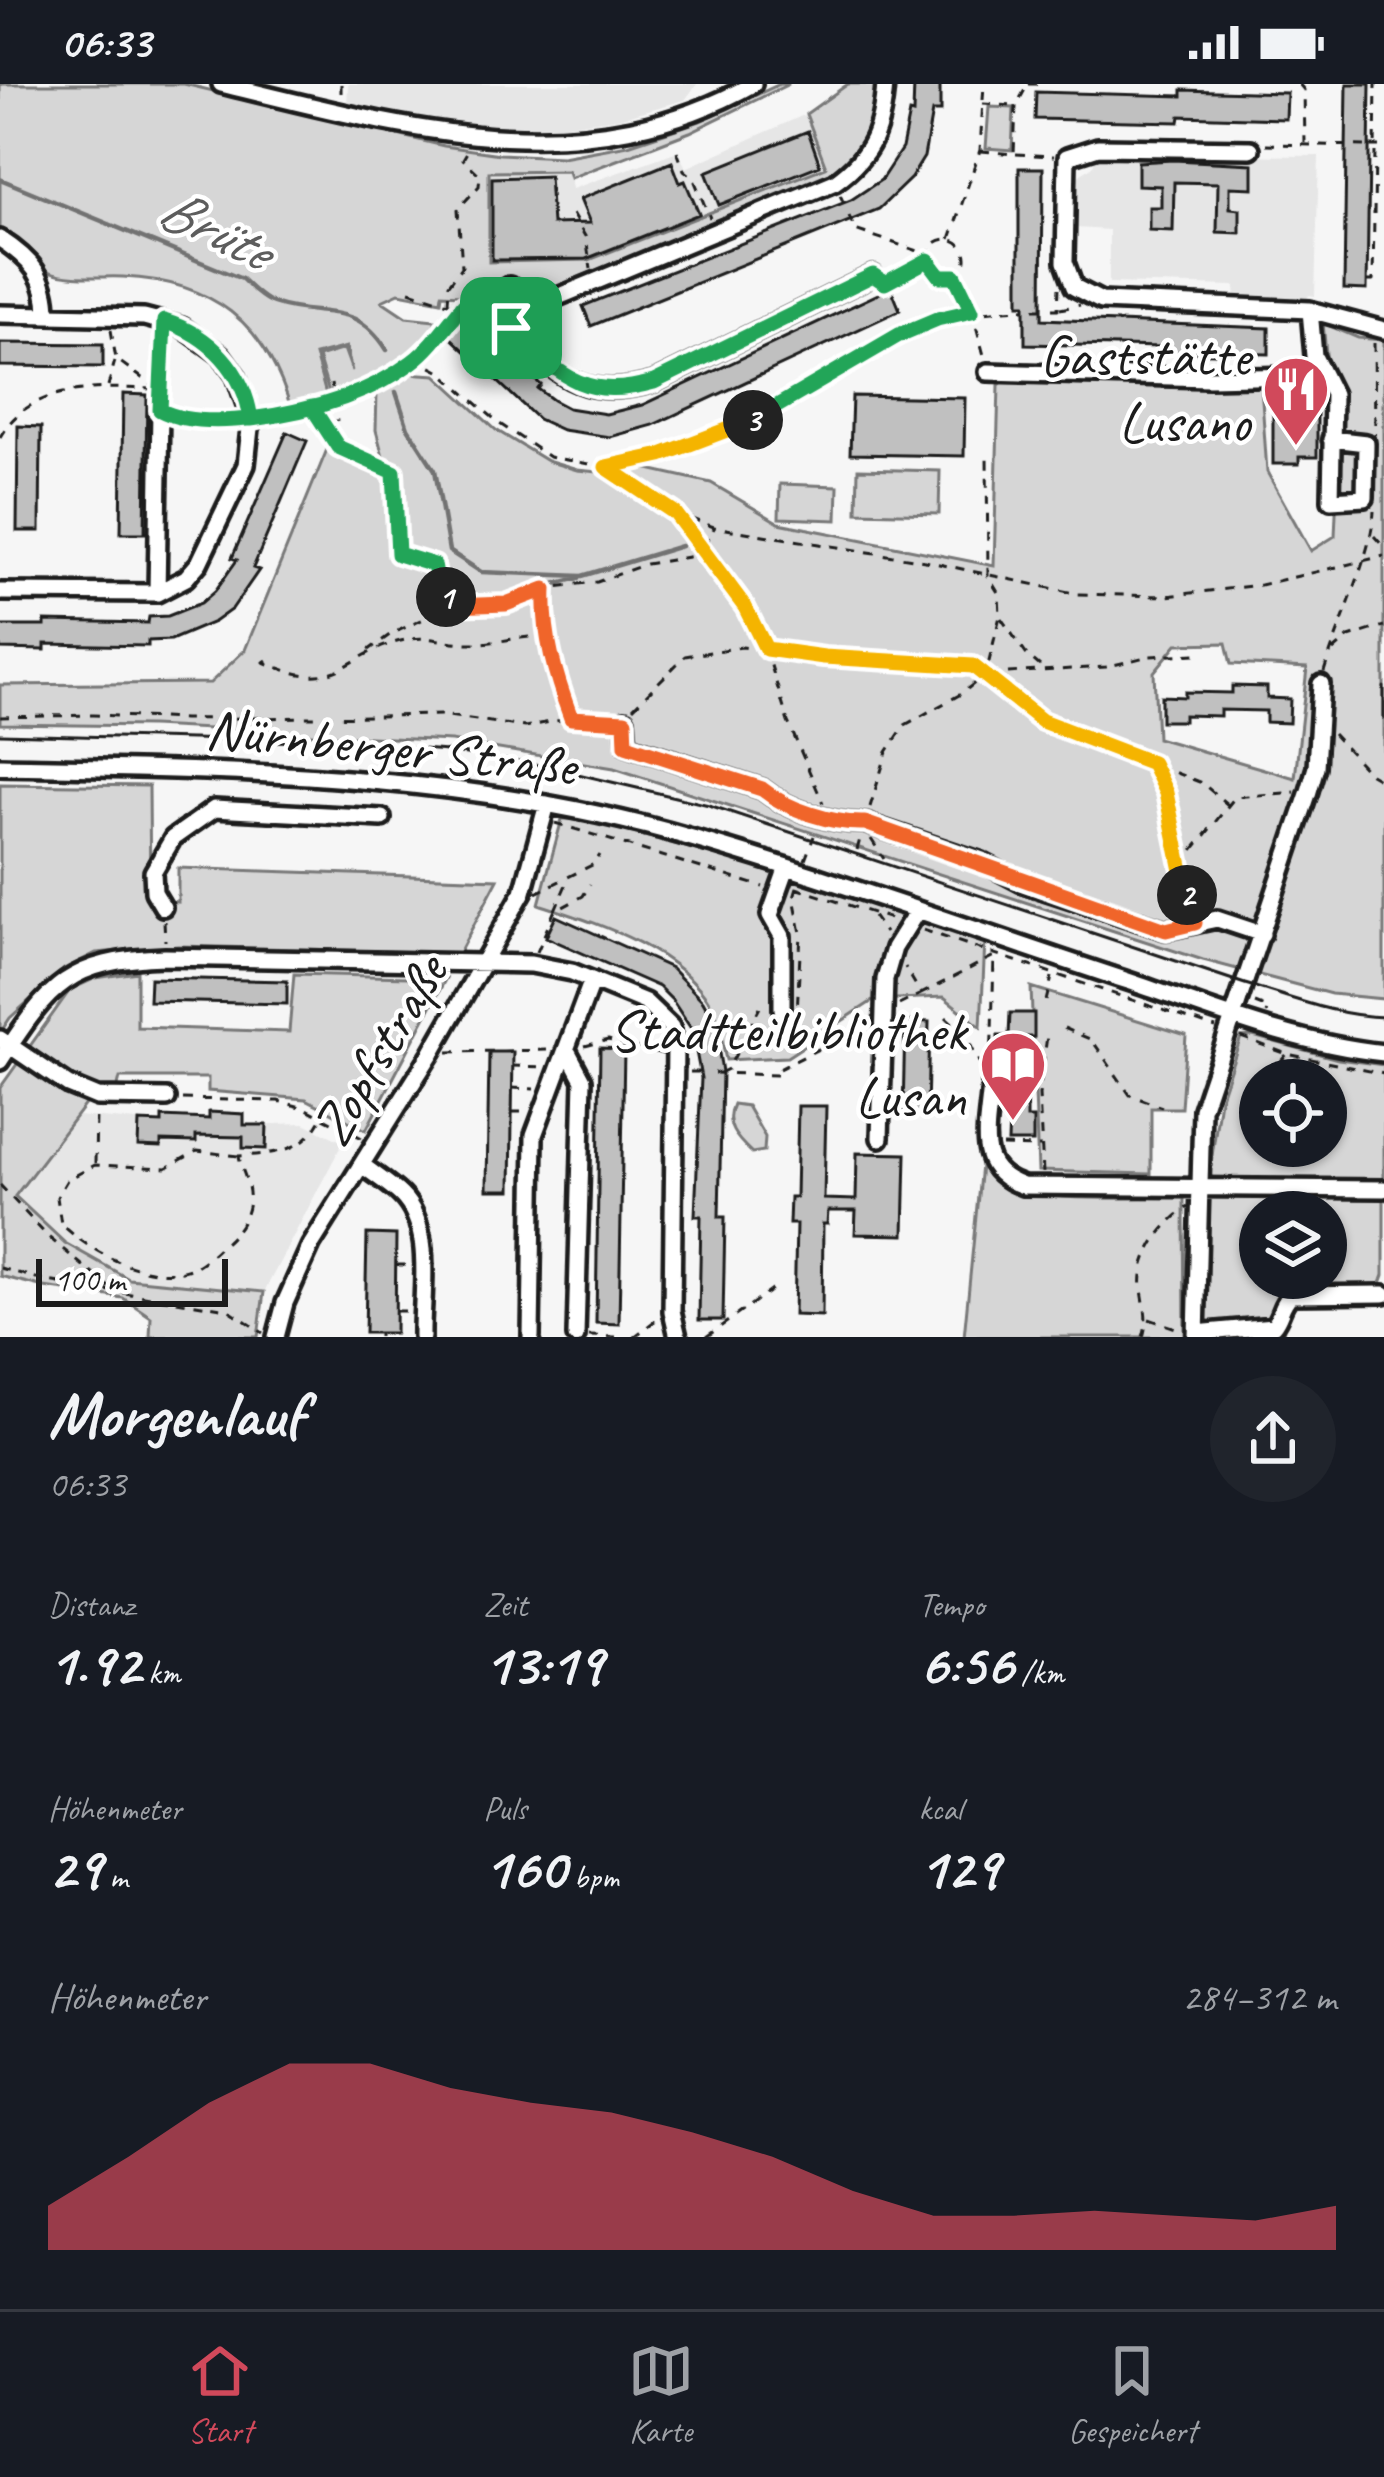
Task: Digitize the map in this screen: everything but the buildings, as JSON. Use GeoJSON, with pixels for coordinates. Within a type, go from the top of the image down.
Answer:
{"type":"FeatureCollection","features":[{"type":"Feature","properties":{"kind":"street"},"geometry":{"type":"LineString","coordinates":[[221,84],[418,131],[476,138],[567,138],[649,125],[753,84]]}},
{"type":"Feature","properties":{"kind":"street"},"geometry":{"type":"LineString","coordinates":[[511,328],[529,309],[835,182],[852,170],[881,126],[886,84]]}},
{"type":"Feature","properties":{"kind":"street"},"geometry":{"type":"LineString","coordinates":[[1251,148],[1098,147],[1067,157],[1065,262],[1074,287],[1102,301],[1310,310],[1384,330]]}},
{"type":"Feature","properties":{"kind":"street"},"geometry":{"type":"LineString","coordinates":[[0,239],[34,266],[47,288],[47,314]]}},
{"type":"Feature","properties":{"kind":"street"},"geometry":{"type":"LineString","coordinates":[[529,309],[522,292],[509,286],[489,300],[493,314],[565,379],[594,389],[624,390],[654,382],[873,275]]}},
{"type":"Feature","properties":{"kind":"street"},"geometry":{"type":"LineString","coordinates":[[1310,310],[1314,356],[1333,394],[1331,439]]}},
{"type":"Feature","properties":{"kind":"street"},"geometry":{"type":"LineString","coordinates":[[0,314],[164,321],[202,338],[221,355],[236,376],[251,419],[246,464],[199,562],[186,578],[157,592],[0,592]]}},
{"type":"Feature","properties":{"kind":"street"},"geometry":{"type":"LineString","coordinates":[[988,372],[1209,378],[1298,376],[1319,370]]}},
{"type":"Feature","properties":{"kind":"street"},"geometry":{"type":"LineString","coordinates":[[157,592],[160,410]]}},
{"type":"Feature","properties":{"kind":"street"},"geometry":{"type":"LineString","coordinates":[[1321,684],[1309,791],[1202,1109],[1196,1335],[1264,1330],[1279,1319],[1282,1303],[1291,1295],[1384,1294]]}},
{"type":"Feature","properties":{"kind":"street"},"geometry":{"type":"LineString","coordinates":[[625,721],[626,745],[762,789],[777,801],[1166,930],[1217,919],[1262,934]]}},
{"type":"Feature","properties":{"kind":"street","name":"Nürnberger Straße"},"geometry":{"type":"LineString","coordinates":[[0,766],[356,778],[453,788],[545,812],[639,824],[1231,1024],[1384,1053]]}},
{"type":"Feature","properties":{"kind":"street"},"geometry":{"type":"LineString","coordinates":[[163,908],[154,892],[153,872],[172,838],[214,809],[382,818]]}},
{"type":"Feature","properties":{"kind":"street","name":"Zopfstraße"},"geometry":{"type":"LineString","coordinates":[[276,1337],[298,1268],[433,1052],[523,892],[545,812]]}},
{"type":"Feature","properties":{"kind":"street"},"geometry":{"type":"LineString","coordinates":[[782,1017],[782,936],[770,915],[778,892],[795,875]]}},
{"type":"Feature","properties":{"kind":"street"},"geometry":{"type":"LineString","coordinates":[[880,1138],[885,979],[894,948],[913,918]]}},
{"type":"Feature","properties":{"kind":"street"},"geometry":{"type":"LineString","coordinates":[[167,1098],[97,1097],[3,1049],[65,978],[112,959],[531,964],[592,980],[658,1012],[670,1027],[676,1065],[672,1311],[678,1337]]}},
{"type":"Feature","properties":{"kind":"street"},"geometry":{"type":"LineString","coordinates":[[530,1337],[534,1136],[592,980]]}},
{"type":"Feature","properties":{"kind":"street"},"geometry":{"type":"LineString","coordinates":[[567,1050],[583,1080],[575,1336]]}},
{"type":"Feature","properties":{"kind":"street"},"geometry":{"type":"LineString","coordinates":[[991,1084],[987,1146],[995,1172],[1023,1186],[1198,1195],[1384,1189]]}},
{"type":"Feature","properties":{"kind":"street"},"geometry":{"type":"LineString","coordinates":[[362,1165],[404,1197],[418,1219],[422,1337]]}},
{"type":"Feature","properties":{"kind":"path"},"geometry":{"type":"LineString","coordinates":[[950,239],[980,150],[984,84]]}},
{"type":"Feature","properties":{"kind":"path"},"geometry":{"type":"LineString","coordinates":[[1014,154],[1016,106],[1027,84],[1045,84]]}},
{"type":"Feature","properties":{"kind":"path"},"geometry":{"type":"LineString","coordinates":[[1299,84],[1304,90],[1305,145]]}},
{"type":"Feature","properties":{"kind":"path"},"geometry":{"type":"LineString","coordinates":[[1367,281],[1372,281],[1375,166],[1370,146],[1376,84]]}},
{"type":"Feature","properties":{"kind":"path"},"geometry":{"type":"LineString","coordinates":[[981,104],[1016,106]]}},
{"type":"Feature","properties":{"kind":"path"},"geometry":{"type":"LineString","coordinates":[[1376,108],[1384,108]]}},
{"type":"Feature","properties":{"kind":"path"},"geometry":{"type":"LineString","coordinates":[[448,303],[449,284],[462,267],[458,209],[478,186],[481,175],[463,159],[476,138]]}},
{"type":"Feature","properties":{"kind":"path"},"geometry":{"type":"LineString","coordinates":[[1251,148],[1263,144],[1384,146]]}},
{"type":"Feature","properties":{"kind":"path"},"geometry":{"type":"LineString","coordinates":[[980,150],[1067,157]]}},
{"type":"Feature","properties":{"kind":"path"},"geometry":{"type":"LineString","coordinates":[[677,151],[708,214]]}},
{"type":"Feature","properties":{"kind":"path"},"geometry":{"type":"LineString","coordinates":[[1375,166],[1384,167]]}},
{"type":"Feature","properties":{"kind":"path"},"geometry":{"type":"LineString","coordinates":[[1374,212],[1384,212]]}},
{"type":"Feature","properties":{"kind":"path"},"geometry":{"type":"LineString","coordinates":[[572,214],[580,219],[588,257]]}},
{"type":"Feature","properties":{"kind":"path"},"geometry":{"type":"LineString","coordinates":[[849,216],[855,230],[928,257],[940,276],[955,276]]}},
{"type":"Feature","properties":{"kind":"path"},"geometry":{"type":"LineString","coordinates":[[873,275],[885,283],[928,257],[937,242],[950,239],[961,244],[967,259],[955,276]]}},
{"type":"Feature","properties":{"kind":"path"},"geometry":{"type":"LineString","coordinates":[[1373,258],[1384,258]]}},
{"type":"Feature","properties":{"kind":"path"},"geometry":{"type":"LineString","coordinates":[[955,276],[972,311],[988,372]]}},
{"type":"Feature","properties":{"kind":"path"},"geometry":{"type":"LineString","coordinates":[[1034,309],[1058,309],[1058,290]]}},
{"type":"Feature","properties":{"kind":"path"},"geometry":{"type":"LineString","coordinates":[[410,291],[448,303],[482,305],[493,314]]}},
{"type":"Feature","properties":{"kind":"path"},"geometry":{"type":"LineString","coordinates":[[164,321],[160,410],[175,418],[251,419],[312,407],[376,385],[416,359],[464,304]]}},
{"type":"Feature","properties":{"kind":"path"},"geometry":{"type":"LineString","coordinates":[[416,359],[441,372],[500,424],[549,458],[606,467],[661,455],[764,416],[899,335],[937,319],[972,311],[1025,309]]}},
{"type":"Feature","properties":{"kind":"path"},"geometry":{"type":"LineString","coordinates":[[108,386],[116,359],[109,316]]}},
{"type":"Feature","properties":{"kind":"path"},"geometry":{"type":"LineString","coordinates":[[116,359],[159,390]]}},
{"type":"Feature","properties":{"kind":"path"},"geometry":{"type":"LineString","coordinates":[[331,384],[338,422]]}},
{"type":"Feature","properties":{"kind":"path"},"geometry":{"type":"LineString","coordinates":[[0,437],[10,422],[54,394],[108,386],[159,390]]}},
{"type":"Feature","properties":{"kind":"path"},"geometry":{"type":"LineString","coordinates":[[312,407],[338,447],[394,472],[398,554],[434,565],[438,586],[452,606]]}},
{"type":"Feature","properties":{"kind":"path"},"geometry":{"type":"LineString","coordinates":[[986,674],[1000,616],[995,584],[988,576],[987,453]]}},
{"type":"Feature","properties":{"kind":"path"},"geometry":{"type":"LineString","coordinates":[[606,467],[675,513],[714,527],[925,561],[1078,594],[1166,596],[1260,585],[1384,556]]}},
{"type":"Feature","properties":{"kind":"path"},"geometry":{"type":"LineString","coordinates":[[675,513],[745,607],[766,649],[788,722],[830,818]]}},
{"type":"Feature","properties":{"kind":"path"},"geometry":{"type":"LineString","coordinates":[[704,548],[714,527]]}},
{"type":"Feature","properties":{"kind":"path"},"geometry":{"type":"LineString","coordinates":[[1372,534],[1384,547]]}},
{"type":"Feature","properties":{"kind":"path"},"geometry":{"type":"LineString","coordinates":[[267,659],[264,662],[288,673],[335,674],[391,634],[452,606],[506,604],[545,589],[597,582],[646,564],[709,554]]}},
{"type":"Feature","properties":{"kind":"path"},"geometry":{"type":"LineString","coordinates":[[1321,684],[1360,563]]}},
{"type":"Feature","properties":{"kind":"path"},"geometry":{"type":"LineString","coordinates":[[545,589],[545,636],[571,718]]}},
{"type":"Feature","properties":{"kind":"path"},"geometry":{"type":"LineString","coordinates":[[1000,616],[1026,654],[1043,668]]}},
{"type":"Feature","properties":{"kind":"path"},"geometry":{"type":"LineString","coordinates":[[1329,655],[1349,637],[1384,626]]}},
{"type":"Feature","properties":{"kind":"path"},"geometry":{"type":"LineString","coordinates":[[363,655],[426,637],[472,644],[545,636]]}},
{"type":"Feature","properties":{"kind":"path"},"geometry":{"type":"LineString","coordinates":[[0,717],[441,715],[525,727],[571,718],[625,721],[640,699],[685,656],[742,646],[824,657],[973,666],[1042,721],[1202,783],[1228,806]]}},
{"type":"Feature","properties":{"kind":"path"},"geometry":{"type":"LineString","coordinates":[[857,850],[883,764],[905,725],[962,694],[986,674],[1106,668],[1149,656],[1196,654]]}},
{"type":"Feature","properties":{"kind":"path"},"geometry":{"type":"LineString","coordinates":[[1318,730],[1330,731],[1370,774],[1384,782]]}},
{"type":"Feature","properties":{"kind":"path"},"geometry":{"type":"LineString","coordinates":[[1152,763],[1166,793],[1195,923]]}},
{"type":"Feature","properties":{"kind":"path"},"geometry":{"type":"LineString","coordinates":[[1180,867],[1235,797],[1309,791]]}},
{"type":"Feature","properties":{"kind":"path"},"geometry":{"type":"LineString","coordinates":[[545,812],[778,892]]}},
{"type":"Feature","properties":{"kind":"path"},"geometry":{"type":"LineString","coordinates":[[863,828],[884,859]]}},
{"type":"Feature","properties":{"kind":"path"},"geometry":{"type":"LineString","coordinates":[[782,1017],[800,1010],[801,933],[795,875],[814,836]]}},
{"type":"Feature","properties":{"kind":"path"},"geometry":{"type":"LineString","coordinates":[[523,892],[535,894],[569,878],[594,864],[600,855]]}},
{"type":"Feature","properties":{"kind":"path"},"geometry":{"type":"LineString","coordinates":[[795,875],[913,918],[994,956],[1231,1024],[1287,1054],[1384,1074]]}},
{"type":"Feature","properties":{"kind":"path"},"geometry":{"type":"LineString","coordinates":[[531,964],[569,878]]}},
{"type":"Feature","properties":{"kind":"path"},"geometry":{"type":"LineString","coordinates":[[554,912],[583,896],[590,884]]}},
{"type":"Feature","properties":{"kind":"path"},"geometry":{"type":"LineString","coordinates":[[163,908],[166,948]]}},
{"type":"Feature","properties":{"kind":"path"},"geometry":{"type":"LineString","coordinates":[[921,994],[994,956]]}},
{"type":"Feature","properties":{"kind":"path"},"geometry":{"type":"LineString","coordinates":[[991,1084],[994,956]]}},
{"type":"Feature","properties":{"kind":"path"},"geometry":{"type":"LineString","coordinates":[[1046,1001],[1053,975]]}},
{"type":"Feature","properties":{"kind":"path"},"geometry":{"type":"LineString","coordinates":[[760,1007],[728,1069],[717,1073],[779,1072],[860,1028]]}},
{"type":"Feature","properties":{"kind":"path"},"geometry":{"type":"LineString","coordinates":[[946,1017],[966,1036],[991,1084]]}},
{"type":"Feature","properties":{"kind":"path"},"geometry":{"type":"LineString","coordinates":[[1064,1028],[1092,1040],[1130,1095],[1162,1108]]}},
{"type":"Feature","properties":{"kind":"path"},"geometry":{"type":"LineString","coordinates":[[1044,1186],[1040,1095],[1047,1036]]}},
{"type":"Feature","properties":{"kind":"path"},"geometry":{"type":"LineString","coordinates":[[433,1052],[567,1050],[608,1040],[706,1072]]}},
{"type":"Feature","properties":{"kind":"path"},"geometry":{"type":"LineString","coordinates":[[1282,1059],[1287,1054]]}},
{"type":"Feature","properties":{"kind":"path"},"geometry":{"type":"LineString","coordinates":[[512,1066],[558,1068]]}},
{"type":"Feature","properties":{"kind":"path"},"geometry":{"type":"LineString","coordinates":[[512,1088],[548,1089]]}},
{"type":"Feature","properties":{"kind":"path"},"geometry":{"type":"LineString","coordinates":[[95,1165],[97,1097]]}},
{"type":"Feature","properties":{"kind":"path"},"geometry":{"type":"LineString","coordinates":[[167,1098],[278,1101],[322,1117],[375,1145]]}},
{"type":"Feature","properties":{"kind":"path"},"geometry":{"type":"LineString","coordinates":[[512,1112],[541,1112]]}},
{"type":"Feature","properties":{"kind":"path"},"geometry":{"type":"LineString","coordinates":[[239,1156],[250,1201],[237,1231],[188,1270],[139,1268],[104,1254],[61,1225],[57,1197],[67,1180],[95,1165],[166,1168],[197,1151],[239,1156],[283,1153],[310,1136],[322,1117]]}},
{"type":"Feature","properties":{"kind":"path"},"geometry":{"type":"LineString","coordinates":[[998,1146],[1042,1147]]}},
{"type":"Feature","properties":{"kind":"path"},"geometry":{"type":"LineString","coordinates":[[0,1185],[46,1236],[112,1289]]}},
{"type":"Feature","properties":{"kind":"path"},"geometry":{"type":"LineString","coordinates":[[1143,1337],[1147,1319],[1143,1266],[1161,1231],[1198,1195]]}},
{"type":"Feature","properties":{"kind":"path"},"geometry":{"type":"LineString","coordinates":[[396,1265],[406,1265]]}},
{"type":"Feature","properties":{"kind":"path"},"geometry":{"type":"LineString","coordinates":[[0,1268],[47,1281],[229,1309],[262,1333],[276,1337]]}},
{"type":"Feature","properties":{"kind":"path"},"geometry":{"type":"LineString","coordinates":[[706,1337],[777,1286]]}},
{"type":"Feature","properties":{"kind":"path"},"geometry":{"type":"LineString","coordinates":[[396,1311],[405,1311]]}},
{"type":"Feature","properties":{"kind":"path"},"geometry":{"type":"LineString","coordinates":[[634,1337],[672,1311]]}},
{"type":"Feature","properties":{"kind":"path"},"geometry":{"type":"LineString","coordinates":[[1147,1319],[1196,1335]]}},
{"type":"Feature","properties":{"kind":"path"},"geometry":{"type":"LineString","coordinates":[[575,1336],[617,1337]]}},
{"type":"Feature","properties":{"kind":"shaded area"},"geometry":{"type":"Polygon","coordinates":[[[0,84],[184,84],[444,146],[562,157],[628,145],[789,84],[690,132],[570,178],[568,171],[489,172],[489,262],[589,260],[826,167],[806,114],[848,84],[877,84],[877,89],[860,142],[820,180],[530,297],[510,282],[497,284],[482,296],[442,294],[441,301],[399,293],[382,301],[406,317],[435,320],[434,352],[408,357],[358,388],[330,396],[318,357],[344,349],[352,371],[346,347],[315,355],[327,398],[291,408],[266,352],[231,312],[183,287],[155,280],[57,274],[42,267],[0,229],[0,84]]]}},
{"type":"Feature","properties":{"kind":"shaded area"},"geometry":{"type":"Polygon","coordinates":[[[348,84],[697,84],[685,100],[619,118],[536,129],[487,129],[347,107],[348,84]]]}},
{"type":"Feature","properties":{"kind":"shaded area"},"geometry":{"type":"Polygon","coordinates":[[[989,107],[1014,108],[1012,150],[986,148],[989,107]]]}},
{"type":"Feature","properties":{"kind":"shaded area"},"geometry":{"type":"Polygon","coordinates":[[[806,114],[827,166],[589,261],[488,262],[489,172],[569,171],[572,189],[678,151],[686,168],[806,114]]]}},
{"type":"Feature","properties":{"kind":"shaded area"},"geometry":{"type":"Polygon","coordinates":[[[1096,154],[1319,156],[1315,296],[1309,295],[1306,301],[1236,300],[1235,286],[1109,283],[1109,230],[1076,228],[1077,177],[1093,166],[1096,154]]]}},
{"type":"Feature","properties":{"kind":"shaded area"},"geometry":{"type":"Polygon","coordinates":[[[1323,323],[1358,338],[1384,340],[1384,999],[1331,994],[1203,960],[614,768],[451,741],[151,726],[0,724],[0,685],[210,683],[245,650],[328,447],[388,475],[376,430],[377,392],[406,373],[436,375],[496,430],[547,461],[609,473],[640,467],[711,483],[779,523],[994,566],[999,385],[1005,380],[1261,385],[1267,472],[1311,551],[1335,536],[1341,401],[1327,364],[1323,323]],[[1226,643],[1177,644],[1154,672],[1157,738],[1295,778],[1307,668],[1231,664],[1226,643]]]}},
{"type":"Feature","properties":{"kind":"shaded area"},"geometry":{"type":"Polygon","coordinates":[[[858,469],[940,471],[939,514],[857,512],[858,469]]]}},
{"type":"Feature","properties":{"kind":"shaded area"},"geometry":{"type":"Polygon","coordinates":[[[780,484],[838,486],[837,520],[779,518],[780,484]]]}},
{"type":"Feature","properties":{"kind":"shaded area"},"geometry":{"type":"Polygon","coordinates":[[[0,784],[149,786],[150,899],[178,902],[178,868],[498,879],[459,953],[178,946],[96,953],[64,969],[0,1033],[0,784]]]}},
{"type":"Feature","properties":{"kind":"shaded area"},"geometry":{"type":"Polygon","coordinates":[[[562,819],[582,819],[763,868],[985,940],[981,1027],[944,997],[874,1000],[787,1057],[726,1060],[712,1006],[679,968],[635,941],[539,904],[562,819]]]}},
{"type":"Feature","properties":{"kind":"shaded area"},"geometry":{"type":"Polygon","coordinates":[[[137,972],[137,1027],[289,1032],[294,974],[446,978],[366,1130],[306,1099],[208,1091],[208,1078],[120,1078],[117,1090],[98,1087],[15,1196],[65,1243],[129,1279],[264,1292],[258,1337],[150,1337],[151,1317],[123,1298],[0,1276],[0,1088],[70,990],[96,978],[137,972]]]}},
{"type":"Feature","properties":{"kind":"shaded area"},"geometry":{"type":"Polygon","coordinates":[[[1031,987],[1186,1035],[1181,1108],[1151,1108],[1151,1174],[1038,1171],[1031,987]]]}},
{"type":"Feature","properties":{"kind":"shaded area"},"geometry":{"type":"Polygon","coordinates":[[[1253,1036],[1338,1059],[1239,1059],[1239,1167],[1347,1167],[1347,1060],[1384,1065],[1384,1275],[1379,1289],[1347,1290],[1347,1191],[1239,1191],[1239,1299],[1292,1299],[1286,1307],[1283,1337],[1202,1337],[1205,1206],[1220,1099],[1241,1037],[1253,1036]]]}},
{"type":"Feature","properties":{"kind":"shaded area"},"geometry":{"type":"Polygon","coordinates":[[[733,1104],[747,1106],[765,1137],[764,1151],[752,1153],[737,1137],[730,1119],[733,1104]]]}},
{"type":"Feature","properties":{"kind":"shaded area"},"geometry":{"type":"Polygon","coordinates":[[[209,1112],[244,1114],[245,1125],[304,1123],[343,1142],[264,1292],[129,1279],[65,1243],[14,1196],[77,1116],[161,1123],[162,1117],[208,1119],[209,1112]]]}},
{"type":"Feature","properties":{"kind":"shaded area"},"geometry":{"type":"Polygon","coordinates":[[[982,1155],[996,1180],[1018,1191],[1063,1197],[1184,1198],[1185,1337],[964,1337],[982,1155]]]}},
{"type":"Feature","properties":{"kind":"waterway","name":"Brüte"},"geometry":{"type":"LineString","coordinates":[[0,179],[242,279],[273,303],[350,317],[375,334],[387,350]]}},
{"type":"Feature","properties":{"kind":"waterway","name":"Brüte"},"geometry":{"type":"LineString","coordinates":[[396,392],[408,428],[435,470],[449,551],[481,572],[582,576],[681,546]]}},
{"type":"Feature","properties":{"kind":"waterway"},"geometry":{"type":"LineString","coordinates":[[538,588],[579,578]]}},
{"type":"Feature","properties":{"kind":"waterway"},"geometry":{"type":"LineString","coordinates":[[538,594],[543,621]]}},
{"type":"Feature","properties":{"kind":"tram line"},"geometry":{"type":"LineString","coordinates":[[1384,687],[1384,719]]}},
{"type":"Feature","properties":{"kind":"tram line"},"geometry":{"type":"LineString","coordinates":[[0,734],[345,743],[447,751],[544,766],[709,805],[1245,984],[1331,1010],[1384,1017]]}},
{"type":"Feature","properties":{"kind":"place","name":"Gaststätte Lusano"},"geometry":{"type":"Point","coordinates":[1296,448]}},
{"type":"Feature","properties":{"kind":"place","name":"Stadtteilbibliothek Lusan"},"geometry":{"type":"Point","coordinates":[1013,1123]}},
{"type":"Feature","properties":{"kind":"route"},"geometry":{"type":"LineString","coordinates":[[511,328],[482,305],[464,304],[416,359],[376,385],[290,413],[251,419],[236,376],[221,355],[202,338],[164,321],[160,410],[175,418],[251,419],[266,417],[290,413],[312,407],[338,447],[394,472],[398,554],[434,565],[438,586],[452,606],[506,604],[545,589],[545,636],[571,718],[625,721],[626,745],[762,789],[777,801],[846,824],[865,823],[982,862],[1020,881],[1166,930],[1195,923],[1166,793],[1152,763],[1042,721],[973,666],[766,649],[745,607],[675,513],[606,467],[661,455],[764,416],[899,335],[972,311],[955,276],[940,276],[928,260],[885,283],[873,275],[654,382],[624,390],[594,389],[565,379],[511,328]]}}]}
